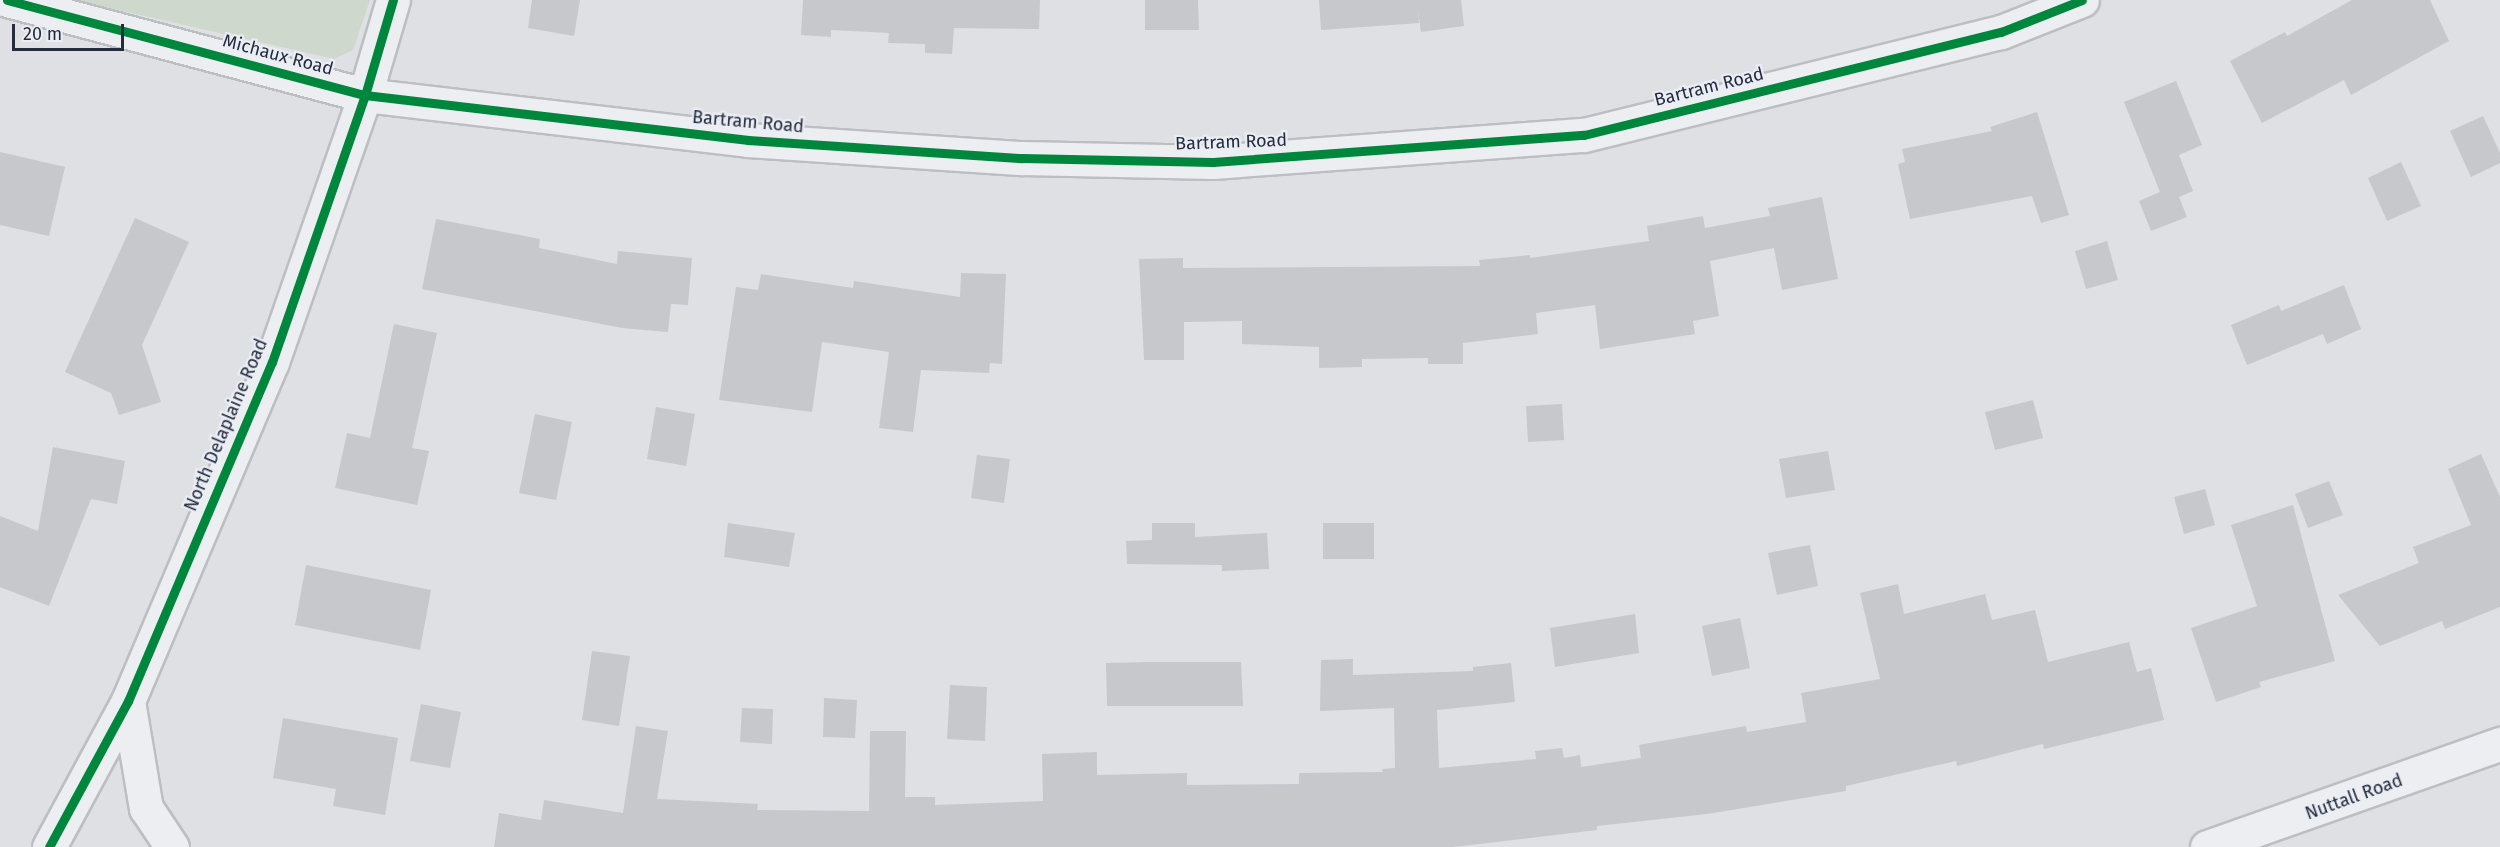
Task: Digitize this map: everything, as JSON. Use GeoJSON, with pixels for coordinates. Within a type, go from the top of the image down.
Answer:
{"type":"FeatureCollection","features":[{"type":"Feature","properties":{"kind":"street","name":"Michaux Road"},"geometry":{"type":"LineString","coordinates":[[7,0],[365,95]]}},
{"type":"Feature","properties":{"kind":"street","name":"North Delaplaine Road"},"geometry":{"type":"LineString","coordinates":[[49,847],[128,701],[272,362],[365,95],[393,0]]}},
{"type":"Feature","properties":{"kind":"street","name":"Bartram Road"},"geometry":{"type":"LineString","coordinates":[[365,95],[748,140],[1022,158],[1213,162],[1584,135],[2001,32],[2082,0]]}},
{"type":"Feature","properties":{"kind":"street"},"geometry":{"type":"LineString","coordinates":[[128,701],[146,808],[172,847]]}},
{"type":"Feature","properties":{"kind":"street","name":"Nuttall Road"},"geometry":{"type":"LineString","coordinates":[[2207,847],[2500,744]]}},
{"type":"Feature","properties":{"kind":"shaded area"},"geometry":{"type":"Polygon","coordinates":[[[74,0],[370,0],[353,50],[334,59],[74,0]]]}},
{"type":"Feature","properties":{"kind":"building"},"geometry":{"type":"Polygon","coordinates":[[[532,0],[580,0],[574,36],[528,28],[532,0]]]}},
{"type":"Feature","properties":{"kind":"building"},"geometry":{"type":"Polygon","coordinates":[[[803,0],[1040,0],[1039,29],[954,28],[952,54],[925,53],[925,44],[888,43],[889,33],[831,30],[831,37],[801,35],[803,0]]]}},
{"type":"Feature","properties":{"kind":"building"},"geometry":{"type":"Polygon","coordinates":[[[1145,0],[1198,0],[1199,30],[1145,30],[1145,0]]]}},
{"type":"Feature","properties":{"kind":"building"},"geometry":{"type":"Polygon","coordinates":[[[1319,0],[1461,0],[1464,26],[1421,32],[1418,11],[1419,23],[1321,30],[1319,0]]]}},
{"type":"Feature","properties":{"kind":"building"},"geometry":{"type":"Polygon","coordinates":[[[2352,0],[2430,0],[2449,41],[2351,95],[2344,80],[2262,123],[2230,61],[2285,32],[2287,36],[2352,0]]]}},
{"type":"Feature","properties":{"kind":"building"},"geometry":{"type":"Polygon","coordinates":[[[2176,81],[2202,145],[2179,155],[2193,191],[2179,197],[2187,217],[2151,231],[2139,201],[2160,192],[2124,102],[2176,81]]]}},
{"type":"Feature","properties":{"kind":"building"},"geometry":{"type":"Polygon","coordinates":[[[2037,112],[2069,215],[2041,223],[2032,196],[1910,219],[1898,164],[1905,162],[1902,149],[1992,131],[1990,127],[2037,112]]]}},
{"type":"Feature","properties":{"kind":"building"},"geometry":{"type":"Polygon","coordinates":[[[2483,116],[2500,153],[2500,163],[2471,177],[2450,131],[2483,116]]]}},
{"type":"Feature","properties":{"kind":"building"},"geometry":{"type":"Polygon","coordinates":[[[0,152],[65,167],[49,236],[0,225],[0,152]]]}},
{"type":"Feature","properties":{"kind":"building"},"geometry":{"type":"Polygon","coordinates":[[[2401,162],[2421,206],[2387,221],[2368,178],[2401,162]]]}},
{"type":"Feature","properties":{"kind":"building"},"geometry":{"type":"Polygon","coordinates":[[[1822,197],[1838,279],[1782,290],[1774,248],[1710,261],[1719,316],[1693,321],[1695,334],[1600,349],[1595,305],[1536,313],[1538,334],[1463,343],[1463,364],[1428,364],[1428,358],[1362,359],[1362,367],[1319,368],[1319,347],[1242,344],[1242,321],[1184,322],[1184,360],[1144,360],[1139,259],[1183,258],[1183,268],[1480,266],[1479,260],[1530,255],[1530,258],[1649,241],[1647,226],[1703,216],[1705,228],[1770,216],[1768,208],[1822,197]]]}},
{"type":"Feature","properties":{"kind":"building"},"geometry":{"type":"Polygon","coordinates":[[[135,218],[189,242],[142,345],[161,402],[119,415],[111,393],[65,372],[135,218]]]}},
{"type":"Feature","properties":{"kind":"building"},"geometry":{"type":"Polygon","coordinates":[[[436,219],[540,239],[539,248],[617,264],[618,251],[692,258],[688,305],[671,304],[668,332],[622,328],[422,289],[436,219]]]}},
{"type":"Feature","properties":{"kind":"building"},"geometry":{"type":"Polygon","coordinates":[[[2107,241],[2118,280],[2086,289],[2075,251],[2107,241]]]}},
{"type":"Feature","properties":{"kind":"building"},"geometry":{"type":"Polygon","coordinates":[[[961,273],[1006,274],[1002,364],[990,363],[989,373],[921,370],[913,432],[879,428],[889,352],[822,342],[812,412],[719,400],[736,287],[758,290],[761,274],[853,288],[854,281],[960,297],[961,273]]]}},
{"type":"Feature","properties":{"kind":"building"},"geometry":{"type":"Polygon","coordinates":[[[2344,285],[2361,329],[2327,344],[2323,334],[2247,365],[2231,325],[2279,305],[2281,311],[2344,285]]]}},
{"type":"Feature","properties":{"kind":"building"},"geometry":{"type":"Polygon","coordinates":[[[394,324],[437,333],[412,448],[429,451],[417,505],[335,488],[347,433],[370,438],[394,324]]]}},
{"type":"Feature","properties":{"kind":"building"},"geometry":{"type":"Polygon","coordinates":[[[2033,400],[2043,438],[1995,450],[1985,412],[2033,400]]]}},
{"type":"Feature","properties":{"kind":"building"},"geometry":{"type":"Polygon","coordinates":[[[1562,404],[1564,440],[1528,442],[1526,406],[1562,404]]]}},
{"type":"Feature","properties":{"kind":"building"},"geometry":{"type":"Polygon","coordinates":[[[656,407],[695,414],[686,466],[647,459],[656,407]]]}},
{"type":"Feature","properties":{"kind":"building"},"geometry":{"type":"Polygon","coordinates":[[[535,414],[572,422],[556,500],[519,493],[535,414]]]}},
{"type":"Feature","properties":{"kind":"building"},"geometry":{"type":"Polygon","coordinates":[[[53,447],[125,461],[117,504],[91,499],[49,606],[0,587],[0,516],[38,531],[53,447]]]}},
{"type":"Feature","properties":{"kind":"building"},"geometry":{"type":"Polygon","coordinates":[[[1828,451],[1835,490],[1786,498],[1779,459],[1828,451]]]}},
{"type":"Feature","properties":{"kind":"building"},"geometry":{"type":"Polygon","coordinates":[[[2481,454],[2500,497],[2500,607],[2445,629],[2442,621],[2380,646],[2338,595],[2419,563],[2413,547],[2471,525],[2448,469],[2481,454]]]}},
{"type":"Feature","properties":{"kind":"building"},"geometry":{"type":"Polygon","coordinates":[[[977,455],[1010,459],[1004,503],[971,498],[977,455]]]}},
{"type":"Feature","properties":{"kind":"building"},"geometry":{"type":"Polygon","coordinates":[[[2329,481],[2343,515],[2308,528],[2295,494],[2329,481]]]}},
{"type":"Feature","properties":{"kind":"building"},"geometry":{"type":"Polygon","coordinates":[[[2205,489],[2215,525],[2184,534],[2174,497],[2205,489]]]}},
{"type":"Feature","properties":{"kind":"building"},"geometry":{"type":"Polygon","coordinates":[[[2293,505],[2335,661],[2259,682],[2261,687],[2216,702],[2191,628],[2257,606],[2231,525],[2293,505]]]}},
{"type":"Feature","properties":{"kind":"building"},"geometry":{"type":"Polygon","coordinates":[[[728,523],[795,533],[789,567],[724,557],[728,523]]]}},
{"type":"Feature","properties":{"kind":"building"},"geometry":{"type":"Polygon","coordinates":[[[1152,523],[1195,523],[1195,537],[1267,533],[1269,569],[1222,571],[1222,565],[1127,564],[1126,541],[1152,540],[1152,523]]]}},
{"type":"Feature","properties":{"kind":"building"},"geometry":{"type":"Polygon","coordinates":[[[1323,523],[1374,523],[1374,559],[1323,559],[1323,523]]]}},
{"type":"Feature","properties":{"kind":"building"},"geometry":{"type":"Polygon","coordinates":[[[1810,545],[1818,586],[1777,595],[1768,553],[1810,545]]]}},
{"type":"Feature","properties":{"kind":"building"},"geometry":{"type":"Polygon","coordinates":[[[306,565],[431,590],[420,650],[295,625],[306,565]]]}},
{"type":"Feature","properties":{"kind":"building"},"geometry":{"type":"Polygon","coordinates":[[[1898,584],[1904,614],[1985,594],[1992,620],[2035,610],[2048,662],[2129,642],[2137,672],[2151,668],[2164,720],[2044,749],[2043,744],[1957,766],[1956,761],[1846,786],[1846,791],[1707,814],[1597,826],[1597,830],[1454,847],[494,847],[499,813],[541,820],[544,800],[623,813],[636,726],[668,731],[657,799],[758,804],[757,810],[869,811],[870,731],[906,731],[905,797],[935,797],[935,805],[1043,801],[1042,754],[1097,752],[1097,775],[1187,773],[1187,785],[1299,784],[1299,773],[1383,772],[1382,769],[1395,768],[1394,708],[1320,711],[1321,660],[1353,659],[1353,675],[1473,671],[1473,667],[1511,663],[1515,702],[1437,710],[1439,768],[1536,759],[1535,751],[1562,748],[1564,758],[1580,755],[1581,767],[1641,758],[1639,745],[1746,726],[1747,732],[1806,722],[1801,693],[1880,679],[1860,593],[1898,584]]]}},
{"type":"Feature","properties":{"kind":"building"},"geometry":{"type":"Polygon","coordinates":[[[1635,614],[1639,653],[1555,667],[1550,628],[1635,614]]]}},
{"type":"Feature","properties":{"kind":"building"},"geometry":{"type":"Polygon","coordinates":[[[1740,618],[1750,668],[1712,676],[1702,626],[1740,618]]]}},
{"type":"Feature","properties":{"kind":"building"},"geometry":{"type":"Polygon","coordinates":[[[592,651],[630,656],[619,726],[582,720],[592,651]]]}},
{"type":"Feature","properties":{"kind":"building"},"geometry":{"type":"Polygon","coordinates":[[[1241,662],[1243,706],[1107,706],[1106,663],[1241,662]]]}},
{"type":"Feature","properties":{"kind":"building"},"geometry":{"type":"Polygon","coordinates":[[[950,685],[987,687],[985,741],[947,739],[950,685]]]}},
{"type":"Feature","properties":{"kind":"building"},"geometry":{"type":"Polygon","coordinates":[[[824,698],[857,700],[855,738],[823,737],[824,698]]]}},
{"type":"Feature","properties":{"kind":"building"},"geometry":{"type":"Polygon","coordinates":[[[421,704],[461,712],[450,768],[410,761],[421,704]]]}},
{"type":"Feature","properties":{"kind":"building"},"geometry":{"type":"Polygon","coordinates":[[[742,708],[773,709],[772,744],[740,742],[742,708]]]}},
{"type":"Feature","properties":{"kind":"building"},"geometry":{"type":"Polygon","coordinates":[[[283,718],[398,738],[385,815],[333,806],[336,789],[273,778],[283,718]]]}},
{"type":"Feature","properties":{"kind":"cycle path"},"geometry":{"type":"LineString","coordinates":[[7,0],[365,95],[748,140],[1022,158],[1213,162],[1584,135],[2001,32],[2082,0]]}},
{"type":"Feature","properties":{"kind":"cycle path"},"geometry":{"type":"LineString","coordinates":[[49,847],[128,701],[272,362],[365,95],[393,0]]}}]}
